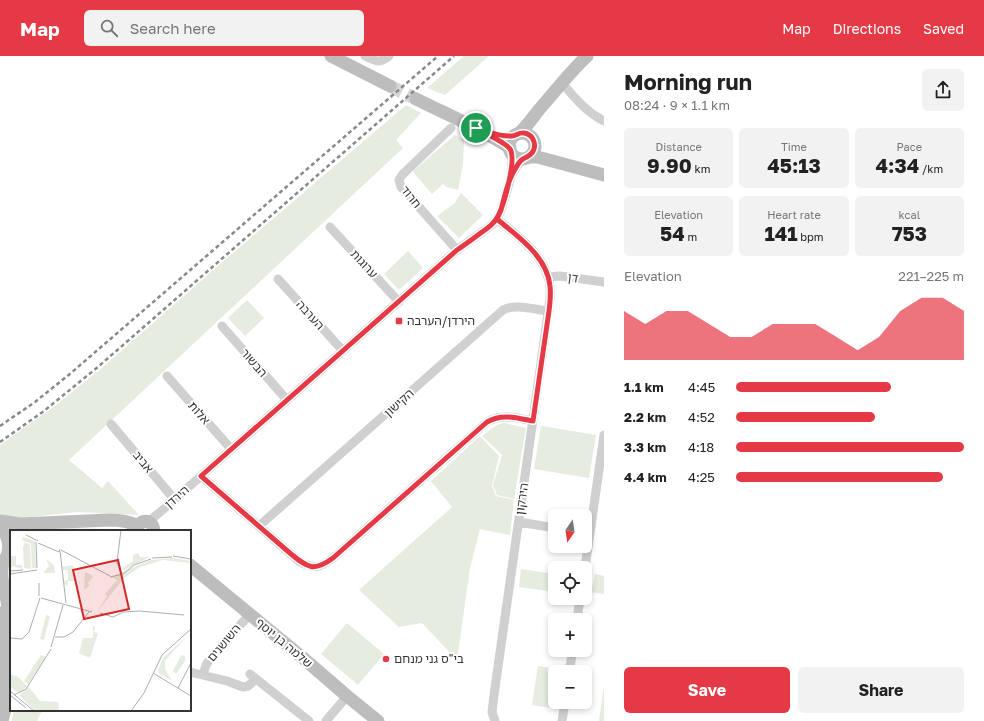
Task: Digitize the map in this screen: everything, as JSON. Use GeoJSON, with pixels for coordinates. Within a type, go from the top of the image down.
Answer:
{"type":"FeatureCollection","features":[{"type":"Feature","properties":{"kind":"street"},"geometry":{"type":"LineString","coordinates":[[330,56],[390,86]]}},
{"type":"Feature","properties":{"kind":"street"},"geometry":{"type":"LineString","coordinates":[[365,56],[375,61],[381,61],[389,56]]}},
{"type":"Feature","properties":{"kind":"street"},"geometry":{"type":"LineString","coordinates":[[511,177],[513,142],[562,83],[587,56]]}},
{"type":"Feature","properties":{"kind":"street"},"geometry":{"type":"LineString","coordinates":[[562,83],[582,106],[604,121]]}},
{"type":"Feature","properties":{"kind":"street"},"geometry":{"type":"LineString","coordinates":[[416,99],[495,138],[513,142]]}},
{"type":"Feature","properties":{"kind":"street"},"geometry":{"type":"LineString","coordinates":[[541,108],[533,130],[534,151],[517,166],[511,177],[497,219],[528,246],[543,266],[548,276]]}},
{"type":"Feature","properties":{"kind":"street","name":"חרוד"},"geometry":{"type":"LineString","coordinates":[[451,128],[402,175],[399,180],[401,187],[457,250]]}},
{"type":"Feature","properties":{"kind":"street"},"geometry":{"type":"LineString","coordinates":[[513,142],[521,133],[528,134],[540,147],[604,175]]}},
{"type":"Feature","properties":{"kind":"street"},"geometry":{"type":"LineString","coordinates":[[513,142],[516,157],[536,157],[604,175]]}},
{"type":"Feature","properties":{"kind":"street","name":"הירדן"},"geometry":{"type":"LineString","coordinates":[[145,528],[154,517],[457,250],[493,224],[497,219]]}},
{"type":"Feature","properties":{"kind":"street","name":"ערוגות"},"geometry":{"type":"LineString","coordinates":[[330,227],[398,302]]}},
{"type":"Feature","properties":{"kind":"street","name":"דן"},"geometry":{"type":"LineString","coordinates":[[548,276],[560,276],[604,282]]}},
{"type":"Feature","properties":{"kind":"street","name":"הירקון"},"geometry":{"type":"LineString","coordinates":[[495,721],[492,712],[494,696],[549,311],[550,286],[548,276]]}},
{"type":"Feature","properties":{"kind":"street","name":"הערבה"},"geometry":{"type":"LineString","coordinates":[[278,279],[343,351]]}},
{"type":"Feature","properties":{"kind":"street","name":"הקישון"},"geometry":{"type":"LineString","coordinates":[[259,526],[503,310],[506,308],[516,307],[549,311]]}},
{"type":"Feature","properties":{"kind":"street","name":"הבשור"},"geometry":{"type":"LineString","coordinates":[[222,326],[287,400]]}},
{"type":"Feature","properties":{"kind":"street","name":"אלות"},"geometry":{"type":"LineString","coordinates":[[167,376],[231,449]]}},
{"type":"Feature","properties":{"kind":"street"},"geometry":{"type":"LineString","coordinates":[[201,476],[300,562],[310,566],[320,566],[333,558],[487,422],[504,416],[533,421]]}},
{"type":"Feature","properties":{"kind":"street","name":"אביב"},"geometry":{"type":"LineString","coordinates":[[111,424],[174,500]]}},
{"type":"Feature","properties":{"kind":"street"},"geometry":{"type":"LineString","coordinates":[[591,509],[604,435]]}},
{"type":"Feature","properties":{"kind":"street"},"geometry":{"type":"LineString","coordinates":[[0,521],[20,524],[122,520],[145,528]]}},
{"type":"Feature","properties":{"kind":"street"},"geometry":{"type":"LineString","coordinates":[[24,530],[40,523],[53,522]]}},
{"type":"Feature","properties":{"kind":"street"},"geometry":{"type":"LineString","coordinates":[[518,522],[548,527]]}},
{"type":"Feature","properties":{"kind":"street"},"geometry":{"type":"LineString","coordinates":[[0,526],[6,533],[10,547],[0,568],[10,622]]}},
{"type":"Feature","properties":{"kind":"street","name":"שלמה בן יוסף"},"geometry":{"type":"LineString","coordinates":[[191,566],[378,721]]}},
{"type":"Feature","properties":{"kind":"street"},"geometry":{"type":"LineString","coordinates":[[0,613],[4,642],[4,675],[0,696]]}},
{"type":"Feature","properties":{"kind":"street","name":"השושנים"},"geometry":{"type":"LineString","coordinates":[[203,675],[206,665],[210,659],[250,614]]}},
{"type":"Feature","properties":{"kind":"street","name":"השושנים"},"geometry":{"type":"LineString","coordinates":[[191,672],[227,681],[243,687],[248,686],[253,676],[309,721]]}},
{"type":"Feature","properties":{"kind":"street"},"geometry":{"type":"LineString","coordinates":[[2,721],[10,687]]}},
{"type":"Feature","properties":{"kind":"street"},"geometry":{"type":"LineString","coordinates":[[326,721],[348,696]]}},
{"type":"Feature","properties":{"kind":"street"},"geometry":{"type":"LineString","coordinates":[[562,721],[564,709]]}},
{"type":"Feature","properties":{"kind":"shaded area"},"geometry":{"type":"Polygon","coordinates":[[[464,56],[489,56],[445,95],[427,88],[464,56]]]}},
{"type":"Feature","properties":{"kind":"shaded area"},"geometry":{"type":"Polygon","coordinates":[[[406,105],[421,113],[396,140],[403,148],[69,460],[102,488],[108,481],[139,515],[77,512],[11,519],[0,514],[0,445],[56,405],[103,367],[227,258],[406,105]]]}},
{"type":"Feature","properties":{"kind":"shaded area"},"geometry":{"type":"Polygon","coordinates":[[[455,135],[464,140],[463,164],[458,190],[447,187],[443,184],[432,194],[413,172],[455,135]]]}},
{"type":"Feature","properties":{"kind":"shaded area"},"geometry":{"type":"Polygon","coordinates":[[[461,193],[483,215],[459,238],[437,216],[455,203],[461,193]]]}},
{"type":"Feature","properties":{"kind":"shaded area"},"geometry":{"type":"Polygon","coordinates":[[[408,251],[423,268],[399,290],[384,274],[408,251]]]}},
{"type":"Feature","properties":{"kind":"shaded area"},"geometry":{"type":"Polygon","coordinates":[[[247,300],[264,318],[245,336],[228,318],[247,300]]]}},
{"type":"Feature","properties":{"kind":"shaded area"},"geometry":{"type":"Polygon","coordinates":[[[504,423],[526,428],[514,499],[497,495],[493,485],[502,455],[482,436],[497,425],[504,423]]]}},
{"type":"Feature","properties":{"kind":"shaded area"},"geometry":{"type":"Polygon","coordinates":[[[541,426],[596,435],[589,478],[534,469],[541,426]]]}},
{"type":"Feature","properties":{"kind":"shaded area"},"geometry":{"type":"Polygon","coordinates":[[[480,436],[499,456],[492,486],[496,496],[514,500],[510,535],[480,529],[470,568],[457,660],[422,623],[399,627],[359,590],[452,507],[431,481],[480,436]]]}},
{"type":"Feature","properties":{"kind":"shaded area"},"geometry":{"type":"Polygon","coordinates":[[[67,528],[121,530],[55,530],[67,528]]]}},
{"type":"Feature","properties":{"kind":"shaded area"},"geometry":{"type":"Polygon","coordinates":[[[521,569],[548,573],[548,591],[519,587],[521,569]]]}},
{"type":"Feature","properties":{"kind":"shaded area"},"geometry":{"type":"Polygon","coordinates":[[[595,574],[604,576],[604,594],[592,592],[595,574]]]}},
{"type":"Feature","properties":{"kind":"shaded area"},"geometry":{"type":"Polygon","coordinates":[[[347,623],[384,654],[358,685],[321,654],[347,623]]]}},
{"type":"Feature","properties":{"kind":"shaded area"},"geometry":{"type":"Polygon","coordinates":[[[538,666],[548,668],[548,708],[532,705],[538,666]]]}},
{"type":"Feature","properties":{"kind":"shaded area"},"geometry":{"type":"Polygon","coordinates":[[[604,685],[604,721],[599,721],[604,685]]]}},
{"type":"Feature","properties":{"kind":"shaded area"},"geometry":{"type":"Polygon","coordinates":[[[14,711],[42,711],[37,721],[12,721],[14,711]]]}},
{"type":"Feature","properties":{"kind":"tunnel"},"geometry":{"type":"LineString","coordinates":[[390,86],[416,99]]}},
{"type":"Feature","properties":{"kind":"railway"},"geometry":{"type":"LineString","coordinates":[[0,426],[35,402],[71,373],[438,56]]}},
{"type":"Feature","properties":{"kind":"railway"},"geometry":{"type":"LineString","coordinates":[[0,442],[44,411],[99,366],[454,56]]}},
{"type":"Feature","properties":{"kind":"place","name":"הירדן/הערבה"},"geometry":{"type":"Point","coordinates":[399,321]}},
{"type":"Feature","properties":{"kind":"place","name":"בי\"ס גני מנחם"},"geometry":{"type":"Point","coordinates":[386,659]}},
{"type":"Feature","properties":{"kind":"route"},"geometry":{"type":"LineString","coordinates":[[476,128],[495,134],[514,136],[525,133],[534,140],[535,144],[532,154],[523,158],[511,177],[501,210],[497,219],[535,254],[548,276],[550,286],[549,311],[533,421],[504,416],[487,422],[333,558],[320,566],[315,567],[306,565],[300,562],[201,476],[457,250],[493,224],[497,219],[511,177],[511,152],[510,148],[476,128]]}}]}
